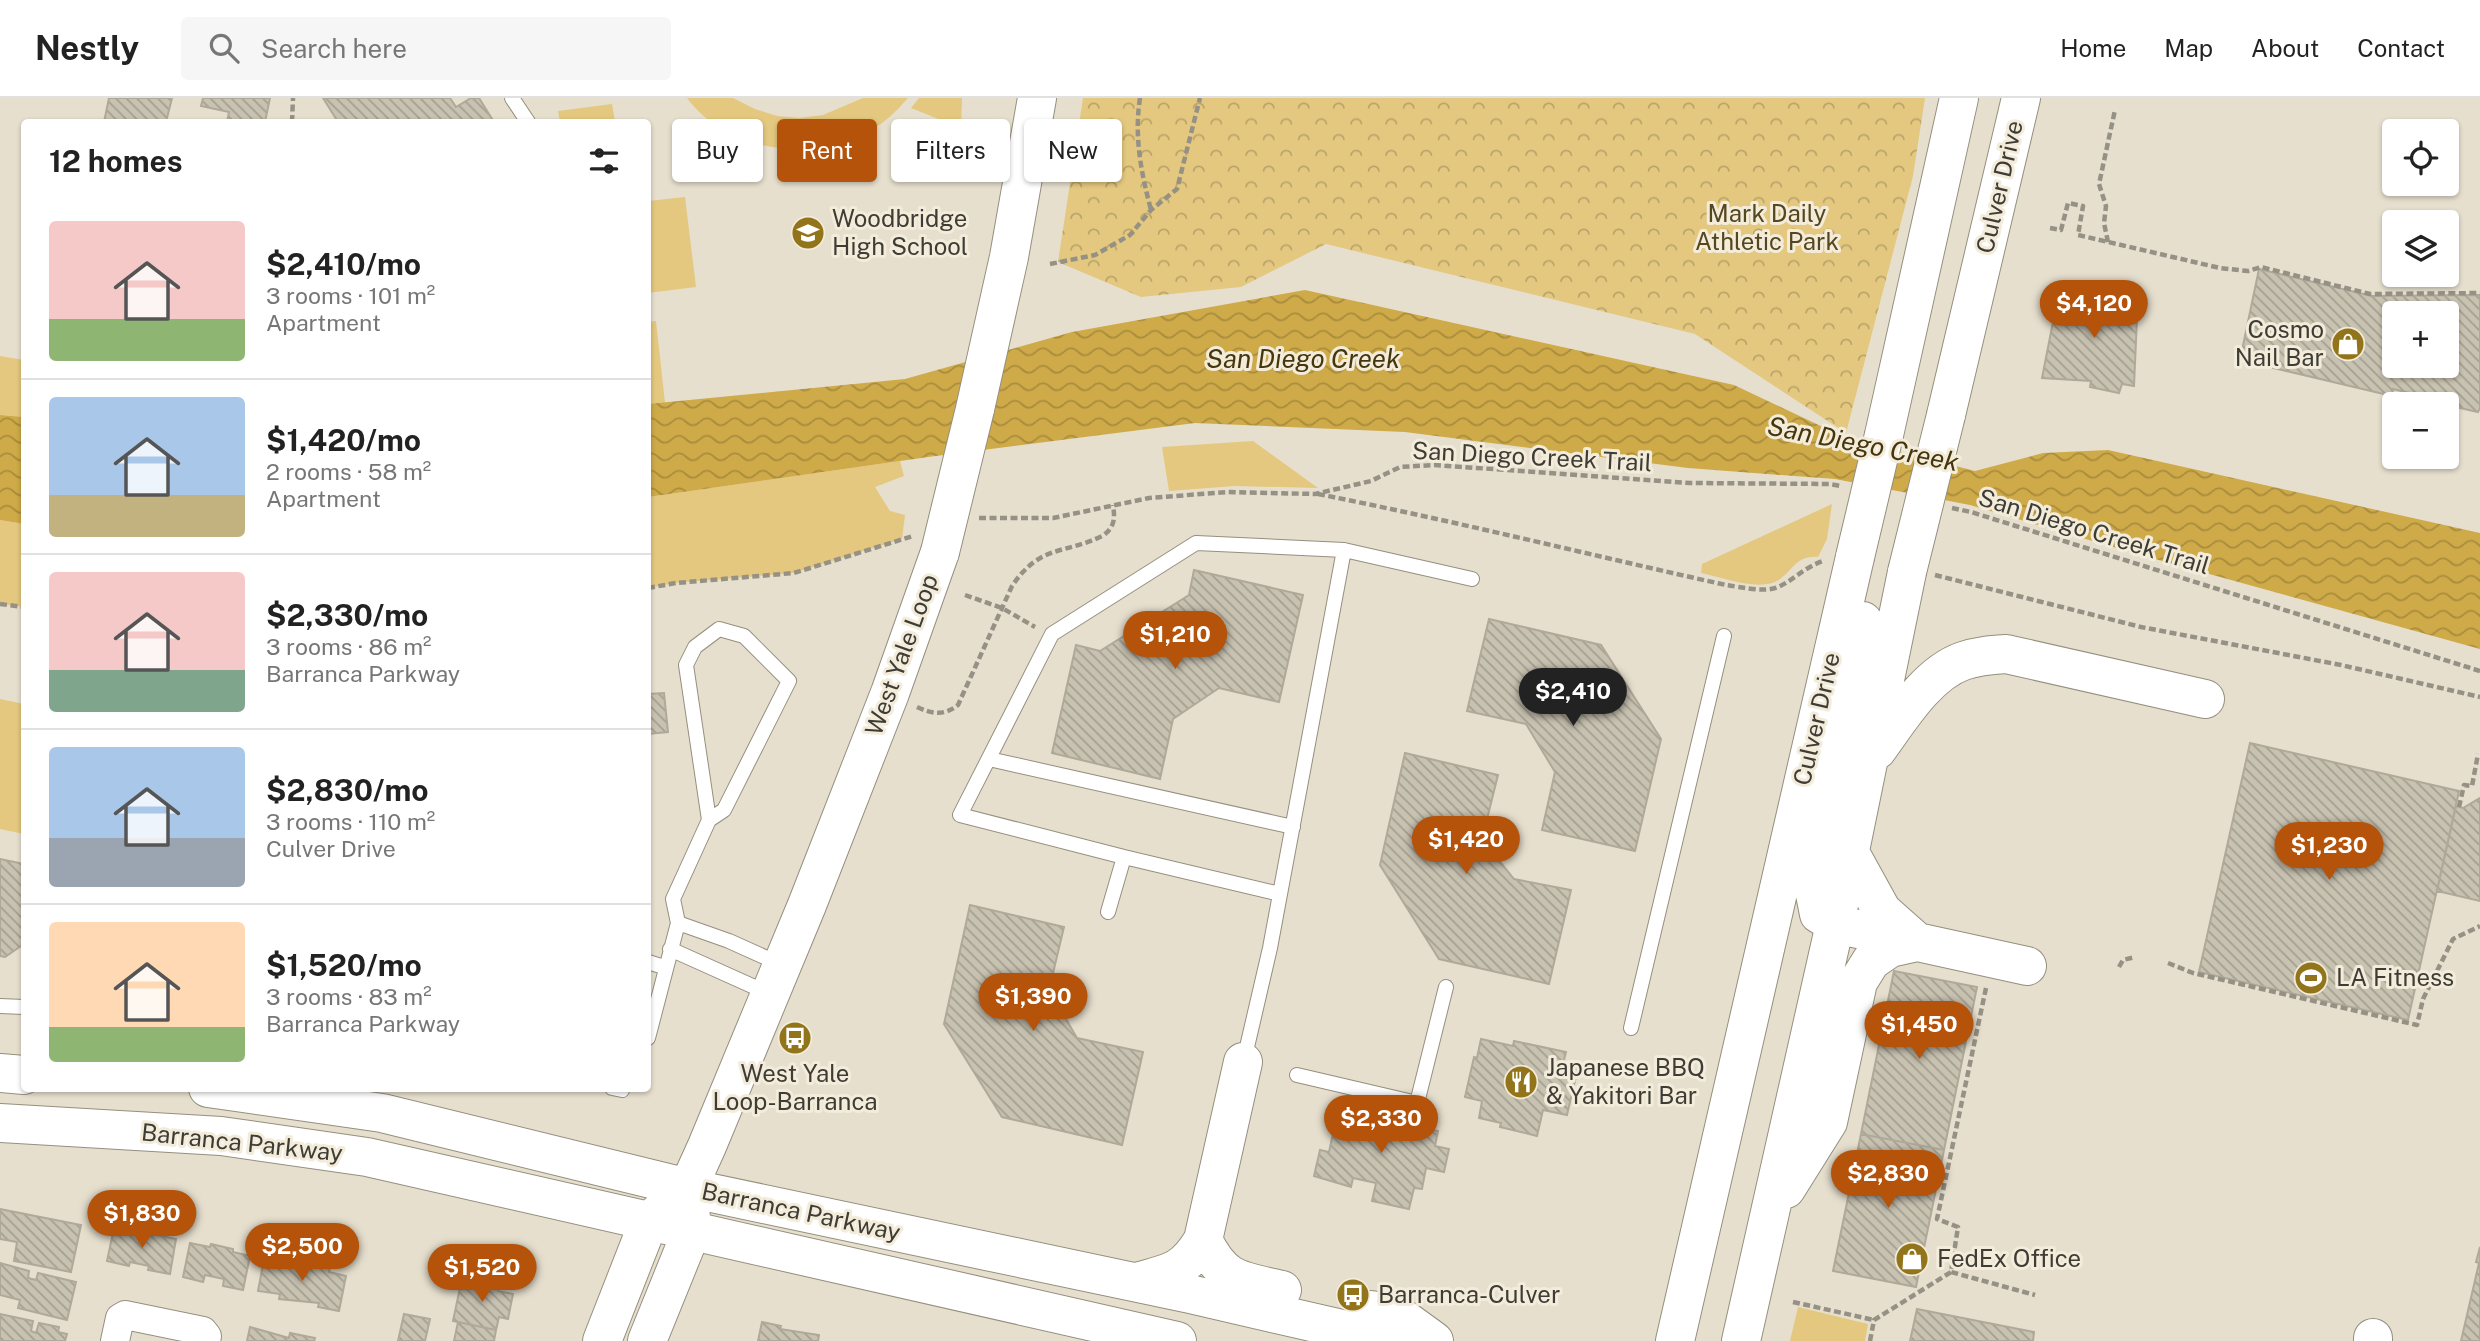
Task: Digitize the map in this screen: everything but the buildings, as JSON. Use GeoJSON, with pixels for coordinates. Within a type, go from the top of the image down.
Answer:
{"type":"FeatureCollection","features":[{"type":"Feature","properties":{"kind":"main road","name":"West Yale Loop"},"geometry":{"type":"LineString","coordinates":[[602,1341],[649,1221],[688,1188],[807,905],[890,693],[1009,257],[1037,98]]}},
{"type":"Feature","properties":{"kind":"main road","name":"Culver Drive"},"geometry":{"type":"LineString","coordinates":[[1675,1341],[1959,98]]}},
{"type":"Feature","properties":{"kind":"main road","name":"Culver Drive"},"geometry":{"type":"LineString","coordinates":[[1741,1341],[1835,924],[1908,572],[2021,98]]}},
{"type":"Feature","properties":{"kind":"main road"},"geometry":{"type":"LineString","coordinates":[[1850,575],[1864,630],[1813,884],[1819,914],[1835,924],[2027,966]]}},
{"type":"Feature","properties":{"kind":"main road"},"geometry":{"type":"LineString","coordinates":[[1868,763],[1910,703],[1943,672],[1960,662],[1979,656],[2006,654],[2204,699]]}},
{"type":"Feature","properties":{"kind":"main road"},"geometry":{"type":"LineString","coordinates":[[1850,853],[1882,911],[1917,943]]}},
{"type":"Feature","properties":{"kind":"main road"},"geometry":{"type":"LineString","coordinates":[[1770,1214],[1828,1122],[1858,982],[1871,961],[1880,954],[1893,946],[1917,943]]}},
{"type":"Feature","properties":{"kind":"main road"},"geometry":{"type":"LineString","coordinates":[[1134,1283],[1185,1265],[1192,1259],[1203,1240],[1243,1062]]}},
{"type":"Feature","properties":{"kind":"main road"},"geometry":{"type":"LineString","coordinates":[[0,1073],[21,1074]]}},
{"type":"Feature","properties":{"kind":"main road","name":"Barranca Parkway"},"geometry":{"type":"LineString","coordinates":[[243,1092],[383,1108],[688,1188],[1394,1341]]}},
{"type":"Feature","properties":{"kind":"main road","name":"Barranca Parkway"},"geometry":{"type":"LineString","coordinates":[[0,1123],[221,1136],[367,1157],[1177,1341]]}},
{"type":"Feature","properties":{"kind":"main road","name":"West Yale Loop"},"geometry":{"type":"LineString","coordinates":[[648,1341],[692,1230],[688,1188]]}},
{"type":"Feature","properties":{"kind":"main road"},"geometry":{"type":"LineString","coordinates":[[1203,1240],[1215,1263],[1232,1277],[1401,1317],[1434,1341]]}},
{"type":"Feature","properties":{"kind":"street"},"geometry":{"type":"LineString","coordinates":[[115,1341],[120,1318],[125,1315],[203,1331],[207,1336],[206,1341]]}},
{"type":"Feature","properties":{"kind":"lane"},"geometry":{"type":"LineString","coordinates":[[512,98],[526,119]]}},
{"type":"Feature","properties":{"kind":"lane"},"geometry":{"type":"LineString","coordinates":[[1280,894],[960,815],[1052,634],[1196,543],[1344,550],[1472,579]]}},
{"type":"Feature","properties":{"kind":"lane"},"geometry":{"type":"LineString","coordinates":[[1243,1062],[1270,948],[1344,550]]}},
{"type":"Feature","properties":{"kind":"lane"},"geometry":{"type":"LineString","coordinates":[[651,1025],[664,967],[678,923],[673,899],[709,820],[724,810],[789,681],[744,636],[719,629],[695,647],[686,665],[709,820]]}},
{"type":"Feature","properties":{"kind":"lane"},"geometry":{"type":"LineString","coordinates":[[1631,1028],[1724,636]]}},
{"type":"Feature","properties":{"kind":"lane"},"geometry":{"type":"LineString","coordinates":[[989,759],[1293,827]]}},
{"type":"Feature","properties":{"kind":"lane"},"geometry":{"type":"LineString","coordinates":[[1108,912],[1124,857]]}},
{"type":"Feature","properties":{"kind":"lane"},"geometry":{"type":"LineString","coordinates":[[678,923],[729,941],[776,979]]}},
{"type":"Feature","properties":{"kind":"lane"},"geometry":{"type":"LineString","coordinates":[[670,949],[776,979]]}},
{"type":"Feature","properties":{"kind":"lane"},"geometry":{"type":"LineString","coordinates":[[651,963],[664,967]]}},
{"type":"Feature","properties":{"kind":"lane"},"geometry":{"type":"LineString","coordinates":[[1297,1075],[1417,1103],[1446,987]]}},
{"type":"Feature","properties":{"kind":"lane"},"geometry":{"type":"LineString","coordinates":[[0,1006],[21,1007]]}},
{"type":"Feature","properties":{"kind":"path"},"geometry":{"type":"LineString","coordinates":[[292,119],[293,98]]}},
{"type":"Feature","properties":{"kind":"path"},"geometry":{"type":"LineString","coordinates":[[1140,98],[1137,120],[1140,169],[1151,210]]}},
{"type":"Feature","properties":{"kind":"path"},"geometry":{"type":"LineString","coordinates":[[1050,264],[1095,255],[1130,235],[1151,210],[1177,189],[1200,98]]}},
{"type":"Feature","properties":{"kind":"path"},"geometry":{"type":"LineString","coordinates":[[2108,242],[2104,223],[2106,206],[2099,184],[2115,110]]}},
{"type":"Feature","properties":{"kind":"path"},"geometry":{"type":"LineString","coordinates":[[2050,228],[2061,230],[2068,203],[2083,206],[2078,235],[2220,268],[2248,271],[2261,267],[2370,294],[2480,293]]}},
{"type":"Feature","properties":{"kind":"path","name":"San Diego Creek Trail"},"geometry":{"type":"LineString","coordinates":[[1315,494],[1371,481],[1400,467],[1435,466],[1690,483],[1842,486]]}},
{"type":"Feature","properties":{"kind":"path","name":"San Diego Creek Trail"},"geometry":{"type":"LineString","coordinates":[[973,519],[985,516],[1053,518],[1149,498],[1228,492],[1315,494],[1409,512],[1456,525],[1726,585],[1777,588],[1807,566],[1826,560],[1850,575]]}},
{"type":"Feature","properties":{"kind":"path"},"geometry":{"type":"LineString","coordinates":[[890,693],[927,712],[938,714],[951,711],[958,705],[1012,586],[1030,564],[1051,552],[1097,538],[1110,530],[1115,520],[1113,505]]}},
{"type":"Feature","properties":{"kind":"path","name":"San Diego Creek Trail"},"geometry":{"type":"LineString","coordinates":[[1945,507],[1984,516],[2480,671]]}},
{"type":"Feature","properties":{"kind":"path"},"geometry":{"type":"LineString","coordinates":[[651,587],[794,573],[933,542]]}},
{"type":"Feature","properties":{"kind":"path"},"geometry":{"type":"LineString","coordinates":[[1908,572],[1947,577],[2141,627],[2341,665],[2480,697]]}},
{"type":"Feature","properties":{"kind":"path"},"geometry":{"type":"LineString","coordinates":[[965,595],[1002,608],[1027,623]]}},
{"type":"Feature","properties":{"kind":"path"},"geometry":{"type":"LineString","coordinates":[[0,604],[21,607]]}},
{"type":"Feature","properties":{"kind":"path"},"geometry":{"type":"LineString","coordinates":[[2459,807],[2464,785],[2472,786],[2478,754]]}},
{"type":"Feature","properties":{"kind":"path"},"geometry":{"type":"LineString","coordinates":[[2168,962],[2193,973],[2417,1025],[2423,999],[2453,939],[2480,926]]}},
{"type":"Feature","properties":{"kind":"path"},"geometry":{"type":"LineString","coordinates":[[2119,967],[2123,960],[2135,957]]}},
{"type":"Feature","properties":{"kind":"path"},"geometry":{"type":"LineString","coordinates":[[1951,1272],[1958,1227],[1937,1219],[1986,986]]}},
{"type":"Feature","properties":{"kind":"path"},"geometry":{"type":"LineString","coordinates":[[1793,1302],[1874,1320],[1951,1272],[2035,1295]]}},
{"type":"Feature","properties":{"kind":"path"},"geometry":{"type":"LineString","coordinates":[[1870,1341],[1874,1320]]}},
{"type":"Feature","properties":{"kind":"green space"},"geometry":{"type":"Polygon","coordinates":[[[687,98],[733,98],[777,116],[799,118],[823,115],[863,98],[908,98],[877,126],[877,119],[777,119],[777,147],[763,144],[763,119],[705,117],[687,98]]]}},
{"type":"Feature","properties":{"kind":"green space"},"geometry":{"type":"Polygon","coordinates":[[[919,98],[962,98],[961,119],[938,119],[911,108],[919,98]]]}},
{"type":"Feature","properties":{"kind":"green space","name":"Mark Daily Athletic Park"},"geometry":{"type":"Polygon","coordinates":[[[1083,98],[1925,98],[1913,176],[1846,433],[1695,334],[1326,244],[1241,287],[1141,297],[1058,262],[1070,182],[1122,182],[1122,119],[1080,119],[1083,98]]]}},
{"type":"Feature","properties":{"kind":"green space"},"geometry":{"type":"Polygon","coordinates":[[[612,104],[614,119],[559,119],[558,111],[612,104]]]}},
{"type":"Feature","properties":{"kind":"green space"},"geometry":{"type":"Polygon","coordinates":[[[685,197],[696,287],[651,293],[651,201],[685,197]]]}},
{"type":"Feature","properties":{"kind":"green space"},"geometry":{"type":"Polygon","coordinates":[[[656,321],[665,403],[651,404],[651,322],[656,321]]]}},
{"type":"Feature","properties":{"kind":"green space"},"geometry":{"type":"Polygon","coordinates":[[[0,356],[21,360],[21,417],[0,415],[0,356]]]}},
{"type":"Feature","properties":{"kind":"green space"},"geometry":{"type":"Polygon","coordinates":[[[1253,441],[1318,488],[1235,486],[1169,491],[1162,447],[1253,441]]]}},
{"type":"Feature","properties":{"kind":"green space"},"geometry":{"type":"Polygon","coordinates":[[[900,461],[904,476],[875,487],[890,511],[905,515],[902,539],[794,573],[651,587],[651,497],[900,461]]]}},
{"type":"Feature","properties":{"kind":"green space"},"geometry":{"type":"Polygon","coordinates":[[[1832,504],[1827,539],[1818,557],[1803,559],[1779,580],[1755,585],[1701,573],[1702,564],[1832,504]]]}},
{"type":"Feature","properties":{"kind":"green space"},"geometry":{"type":"Polygon","coordinates":[[[0,520],[21,524],[21,607],[0,604],[0,520]]]}},
{"type":"Feature","properties":{"kind":"green space"},"geometry":{"type":"Polygon","coordinates":[[[0,699],[21,703],[21,833],[0,829],[0,699]]]}},
{"type":"Feature","properties":{"kind":"green space"},"geometry":{"type":"Polygon","coordinates":[[[1798,1307],[1868,1324],[1865,1341],[1790,1341],[1798,1307]]]}},
{"type":"Feature","properties":{"kind":"water","name":"San Diego Creek"},"geometry":{"type":"Polygon","coordinates":[[[1305,290],[1734,385],[1846,438],[1975,471],[2043,453],[2108,450],[2480,533],[2480,649],[1970,505],[1835,479],[1688,468],[1405,432],[1195,423],[651,497],[651,404],[905,379],[1072,332],[1305,290]]]}},
{"type":"Feature","properties":{"kind":"water"},"geometry":{"type":"Polygon","coordinates":[[[0,415],[21,417],[21,524],[0,520],[0,415]]]}},
{"type":"Feature","properties":{"kind":"place","name":"Woodbridge High School"},"geometry":{"type":"Point","coordinates":[808,233]}},
{"type":"Feature","properties":{"kind":"place","name":"Cosmo Nail Bar"},"geometry":{"type":"Point","coordinates":[2348,344]}},
{"type":"Feature","properties":{"kind":"place","name":"LA Fitness"},"geometry":{"type":"Point","coordinates":[2311,978]}},
{"type":"Feature","properties":{"kind":"place","name":"West Yale Loop-Barranca"},"geometry":{"type":"Point","coordinates":[795,1038]}},
{"type":"Feature","properties":{"kind":"place","name":"Japanese BBQ & Yakitori Bar"},"geometry":{"type":"Point","coordinates":[1521,1082]}},
{"type":"Feature","properties":{"kind":"place","name":"FedEx Office"},"geometry":{"type":"Point","coordinates":[1912,1259]}},
{"type":"Feature","properties":{"kind":"place","name":"Barranca-Culver"},"geometry":{"type":"Point","coordinates":[1353,1295]}}]}
